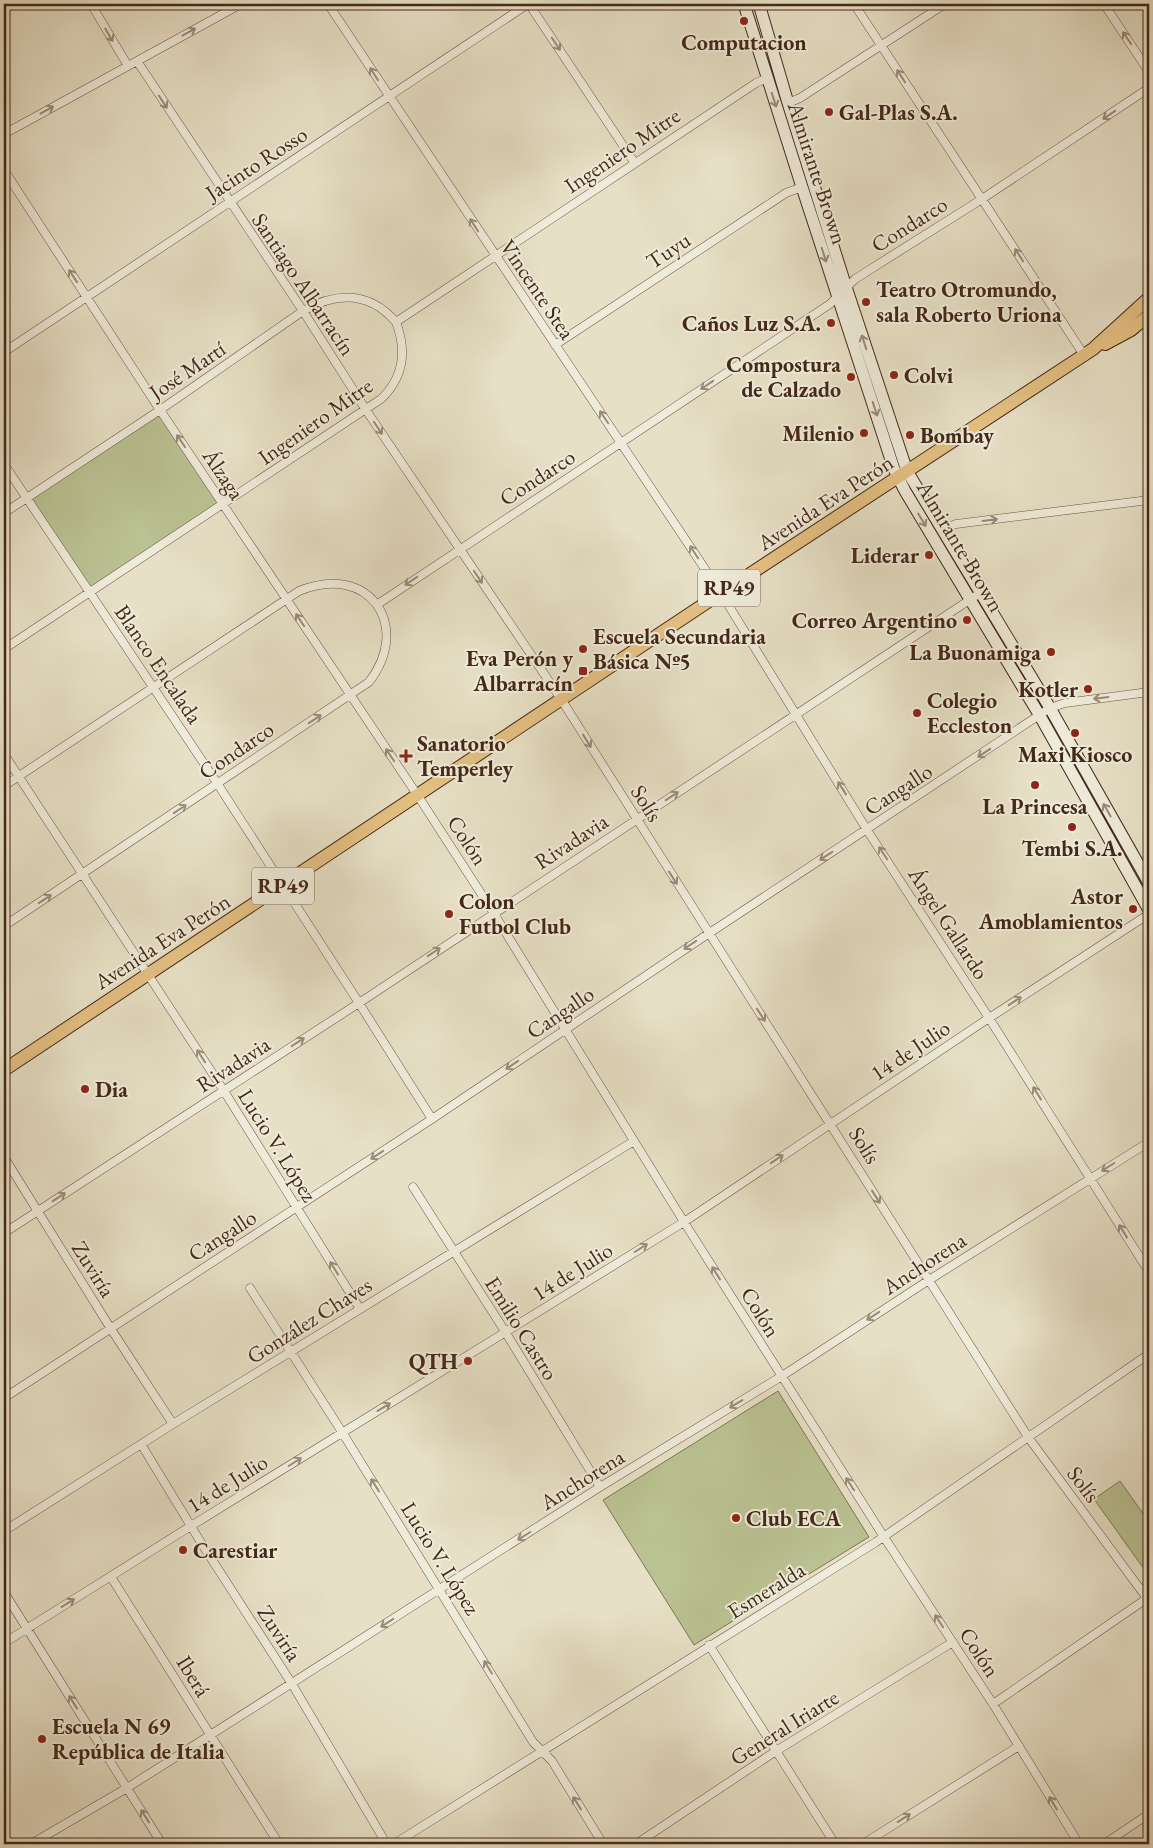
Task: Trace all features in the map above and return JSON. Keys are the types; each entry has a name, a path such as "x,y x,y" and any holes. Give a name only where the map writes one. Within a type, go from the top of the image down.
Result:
{"main road":[{"name":"Almirante Brown","path":"744,4 766,78 838,297 903,474 969,599 1040,716 1149,910"},
{"name":"Almirante Brown","path":"759,4 903,474 942,529 1050,708 1149,883"},
{"name":"RP49","path":"1089,352 1149,298"},
{"name":"RP49","path":"1089,352 1131,330 1149,315"},
{"name":"Avenida Eva Perón","path":"4,1070 721,593 1089,352"}],"street":[{"path":"91,4 128,66"},
{"path":"4,134 241,4"},
{"name":"Vincente Stea","path":"328,4 721,593"},
{"path":"528,4 634,162"},
{"name":"Jacinto Rosso","path":"4,352 528,4"},
{"path":"854,4 982,199 1089,352"},
{"path":"788,102 800,98 945,4"},
{"path":"1104,4 1149,72"},
{"name":"Santiago Albarracín","path":"137,61 303,311 366,410 561,699"},
{"name":"Ingeniero Mitre","path":"4,649 366,410 390,391 399,373 402,346 396,322 634,162 766,78"},
{"name":"Condarco","path":"4,926 369,682 385,653 385,630 378,604 838,297 855,279 982,199 1149,88"},
{"name":"Álzaga","path":"4,170 160,410 418,796"},
{"name":"Tuyu","path":"555,345 786,193 802,187"},
{"name":"José Martí","path":"4,513 160,410 303,311 322,301 344,297 358,299 383,309 396,322"},
{"name":"Blanco Encalada","path":"4,464 217,783 282,886"},
{"path":"942,529 956,524 1149,500"},
{"path":"4,786 286,600 313,586 327,583 339,584 362,591 378,604"},
{"name":"Ángel Gallardo","path":"721,593 867,830 989,1018 1149,1272"},
{"name":"Rivadavia","path":"4,1233 359,1003 493,912 637,820 980,593"},
{"name":"Cangallo","path":"4,1398 432,1119 1050,708 1065,703 1149,692"},
{"name":"Solís","path":"561,699 1028,1437 1149,1599"},
{"name":"Lucio V. López","path":"4,754 224,1091 360,1309"},
{"name":"Colón","path":"418,796 493,912 684,1222 884,1537 993,1704 1078,1844"},
{"path":"282,886 432,1119"},
{"name":"14 de Julio","path":"4,1643 684,1222 989,1018 1149,914"},
{"name":"González Chaves","path":"4,1531 173,1424 634,1141"},
{"name":"Anchorena","path":"32,1844 127,1788 600,1488 782,1376 929,1280 1149,1142"},
{"name":"Zuviría","path":"4,1157 111,1329 173,1424"},
{"name":"Emilio Castro","path":"413,1187 506,1333 600,1488"},
{"name":"Lucio V. López","path":"250,1288 440,1589 533,1742 552,1762 603,1844"},
{"name":"Esmeralda","path":"394,1844 884,1537 1149,1354"},
{"name":"Zuviría","path":"141,1444 292,1684 386,1844"},
{"name":"Iberá","path":"111,1577 279,1844"},
{"path":"4,1592 162,1844"},
{"path":"993,1704 1149,1599"},
{"name":"General Iriarte","path":"636,1844 776,1752 953,1642"},
{"path":"709,1645 836,1844"},
{"path":"863,1844 1018,1746"},
{"path":"1104,1844 1149,1814"}],"green space":[{"path":"160,410 223,505 90,593 26,498"},
{"name":"Club ECA","path":"778,1391 869,1537 694,1645 603,1500"},
{"path":"1120,1481 1149,1522 1149,1576 1094,1499"}],"place":[{"name":"Computacion","path":"744,21"},
{"name":"Gal-Plas S.A.","path":"829,112"},
{"name":"Teatro Otromundo, sala Roberto Uriona","path":"866,302"},
{"name":"Caños Luz S.A.","path":"831,323"},
{"name":"Colvi","path":"894,375"},
{"name":"Compostura de Calzado","path":"851,377"},
{"name":"Milenio","path":"864,433"},
{"name":"Bombay","path":"910,435"},
{"name":"Liderar","path":"929,555"},
{"name":"Correo Argentino","path":"967,620"},
{"name":"Escuela Secundaria Básica Nº5","path":"583,649"},
{"name":"La Buonamiga","path":"1051,652"},
{"name":"Eva Perón y Albarracín","path":"583,671"},
{"name":"Kotler","path":"1088,689"},
{"name":"Colegio Eccleston","path":"917,713"},
{"name":"Maxi Kiosco","path":"1075,733"},
{"name":"Sanatorio Temperley","path":"406,756"},
{"name":"La Princesa","path":"1035,785"},
{"name":"Tembi S.A.","path":"1072,827"},
{"name":"Astor Amoblamientos","path":"1133,909"},
{"name":"Colon Futbol Club","path":"449,914"},
{"name":"Dia","path":"85,1089"},
{"name":"QTH","path":"468,1361"},
{"name":"Club ECA","path":"736,1518"},
{"name":"Carestiar","path":"183,1550"},
{"name":"Escuela N 69 República de Italia","path":"42,1739"}]}
